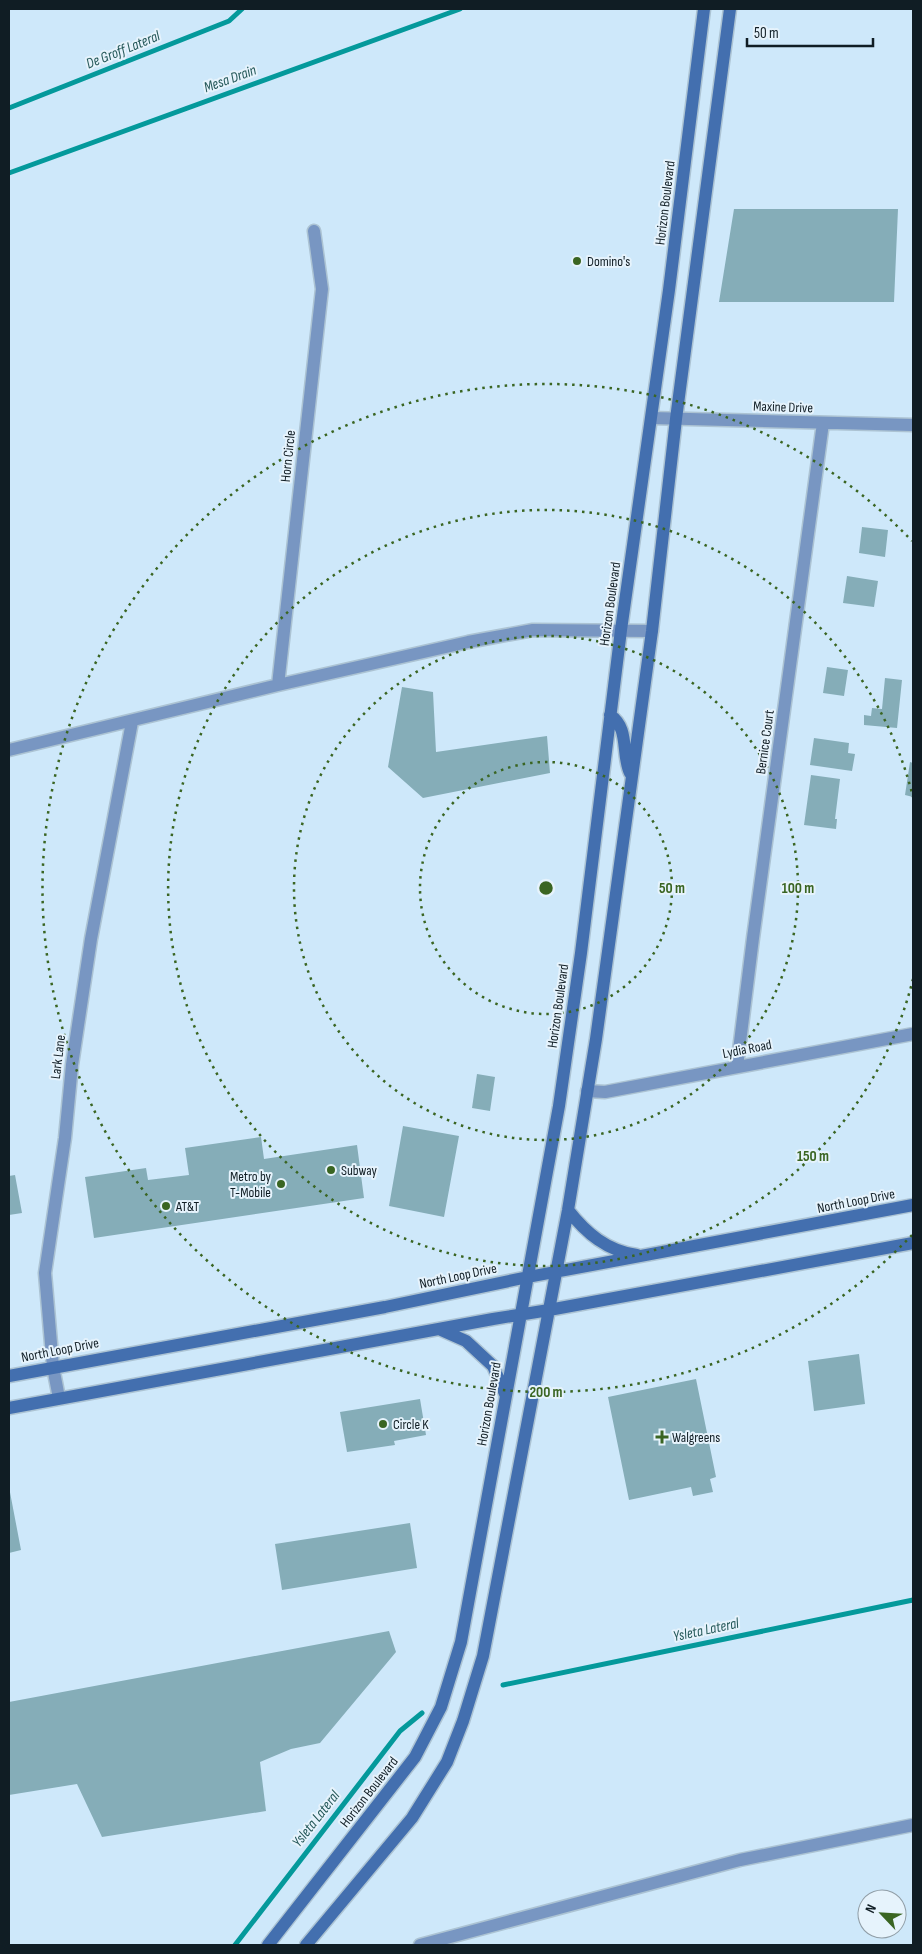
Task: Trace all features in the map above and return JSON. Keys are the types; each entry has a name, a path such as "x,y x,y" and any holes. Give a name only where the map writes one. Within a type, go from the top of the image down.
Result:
{"main road":[{"name":"Horizon Boulevard","path":"268,1945 415,1757 441,1707 461,1642 559,1106 581,953 621,630 652,418 704,9"},
{"path":"306,1945 412,1818 447,1762 463,1721 483,1656 568,1210 587,1091 652,631 676,419 730,9"},
{"path":"610,715 618,720 622,726 627,767 632,778"},
{"name":"North Loop Drive","path":"9,1376 385,1307 528,1276 913,1205"},
{"path":"568,1210 593,1237 612,1248 642,1256"},
{"path":"9,1408 439,1328 913,1244"},
{"path":"439,1328 466,1341 493,1366 506,1396"}],"street":[{"name":"Horn Circle","path":"278,685 322,289 314,231"},
{"name":"Maxine Drive","path":"652,418 913,425"},
{"name":"Bernice Court","path":"737,1066 824,423"},
{"path":"9,750 132,722 278,685 450,646 533,630 652,631"},
{"name":"Lark Lane","path":"59,1398 53,1367 45,1273 65,1138 72,1064 91,939 132,722"},
{"name":"Lydia Road","path":"587,1091 605,1092 913,1034"},
{"path":"420,1945 740,1860 913,1825"}],"building":[{"path":"734,209 898,209 894,302 719,302"},
{"path":"862,527 888,530 885,557 859,553"},
{"path":"847,576 878,581 874,607 843,603"},
{"path":"827,667 848,670 844,696 823,693"},
{"path":"885,678 902,680 897,728 864,725 864,715 871,716 872,708 882,709"},
{"path":"402,687 433,692 436,752 547,736 550,773 423,798 388,767"},
{"path":"814,738 849,743 848,753 855,754 852,771 810,765"},
{"path":"910,762 913,763 913,797 905,795"},
{"path":"811,775 840,779 835,819 837,819 836,829 804,825"},
{"path":"477,1074 495,1077 490,1111 472,1108"},
{"path":"403,1126 459,1136 444,1217 389,1206"},
{"path":"261,1137 264,1159 357,1145 364,1198 94,1238 85,1177 146,1168 148,1180 189,1175 185,1148"},
{"path":"15,1175 22,1213 9,1215 9,1176"},
{"path":"859,1354 865,1404 814,1411 808,1361"},
{"name":"Walgreens","path":"696,1379 716,1477 710,1479 713,1492 693,1496 691,1487 629,1500 608,1397"},
{"name":"Circle K","path":"420,1399 426,1435 394,1441 395,1445 347,1452 340,1412"},
{"path":"9,1487 21,1550 9,1553"},
{"path":"410,1523 417,1568 282,1590 275,1544"},
{"path":"389,1631 396,1652 320,1743 291,1749 260,1762 266,1811 102,1837 77,1784 9,1795 9,1702"}],"waterway":[{"name":"De Groff Lateral","path":"9,108 229,21 242,9"},
{"name":"Mesa Drain","path":"9,173 460,9"},
{"name":"Ysleta Lateral","path":"503,1685 913,1600"},
{"name":"Ysleta Lateral","path":"235,1945 400,1731 422,1713"}],"place":[{"name":"Domino's","path":"577,261"},
{"name":"Subway","path":"331,1170"},
{"name":"Metro by T-Mobile","path":"281,1184"},
{"name":"AT&T","path":"166,1206"},
{"name":"Circle K","path":"383,1424"},
{"name":"Walgreens","path":"662,1437"}]}
